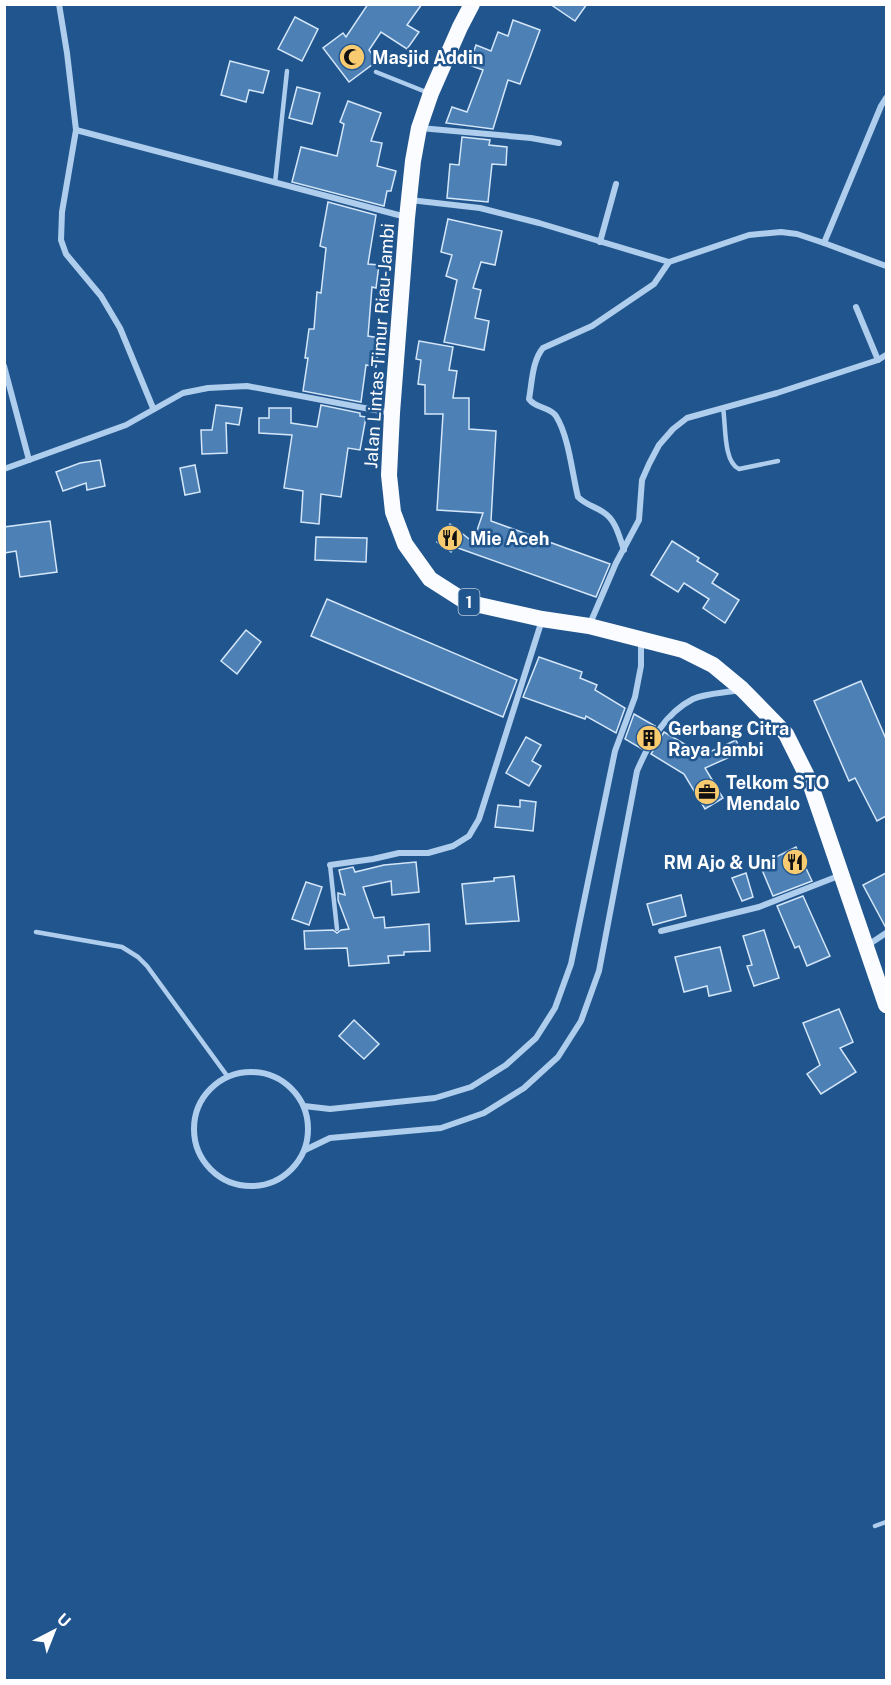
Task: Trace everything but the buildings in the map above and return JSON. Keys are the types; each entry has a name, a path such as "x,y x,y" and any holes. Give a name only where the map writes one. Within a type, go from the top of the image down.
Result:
{"highway":[{"name":"Jalan Lintas Timur Riau-Jambi","path":"472,4 431,93 419,128 409,200 389,475 393,512 405,544 430,579 466,602 542,619 589,626 683,650 713,664 742,689 786,734 809,780 886,1005"}],"street":[{"path":"59,4 68,53 76,130 62,212 61,240 66,254 101,296 120,328 153,408"},
{"path":"824,243 886,98"},
{"path":"419,128 531,138 559,143"},
{"path":"76,130 407,218"},
{"path":"600,242 616,184"},
{"path":"409,200 480,208 669,262 748,235 781,232 797,234 886,266"},
{"path":"624,550 613,520 602,511 584,504 578,497 563,433 555,415 548,409 533,404 529,399 532,376 539,353 543,348 592,326 654,284 669,262"},
{"path":"856,307 878,360"},
{"path":"589,626 639,520 642,480 659,445 673,429 687,418 878,360 886,355"},
{"path":"4,366 29,460"},
{"path":"4,469 126,425 183,393 208,388 247,386 392,413"},
{"path":"330,865 399,853 428,853 453,846 469,836 479,819 542,619"},
{"path":"304,1106 330,1109 435,1098 471,1087 506,1065 536,1038 555,1008 571,964 615,751 635,697 641,666 641,639"},
{"path":"305,1150 330,1138 441,1128 484,1113 524,1088 558,1057 581,1021 599,971 637,771 650,740 677,709 694,698 742,689"},
{"path":"661,931 759,907 842,875"},
{"path":"865,947 886,933"},
{"path":"250,1072 272,1076 291,1088 304,1106 309,1128 305,1150 293,1169 275,1182 253,1187 231,1183 211,1171 199,1152 194,1130 197,1108 209,1089 228,1077 250,1072"}],"lane":[{"path":"275,183 287,71"},
{"path":"376,72 431,93"},
{"path":"723,408 725,440 730,461 735,467 739,469 778,460"},
{"path":"330,865 337,929"},
{"path":"36,932 122,947 138,957 147,966 228,1077"},
{"path":"875,1526 886,1522"}],"place":[{"name":"Masjid Addin","path":"352,57"},
{"name":"Mie Aceh","path":"450,538"},
{"name":"Gerbang Citra Raya Jambi","path":"649,738"},
{"name":"Telkom STO Mendalo","path":"707,792"},
{"name":"RM Ajo & Uni","path":"795,862"}]}
